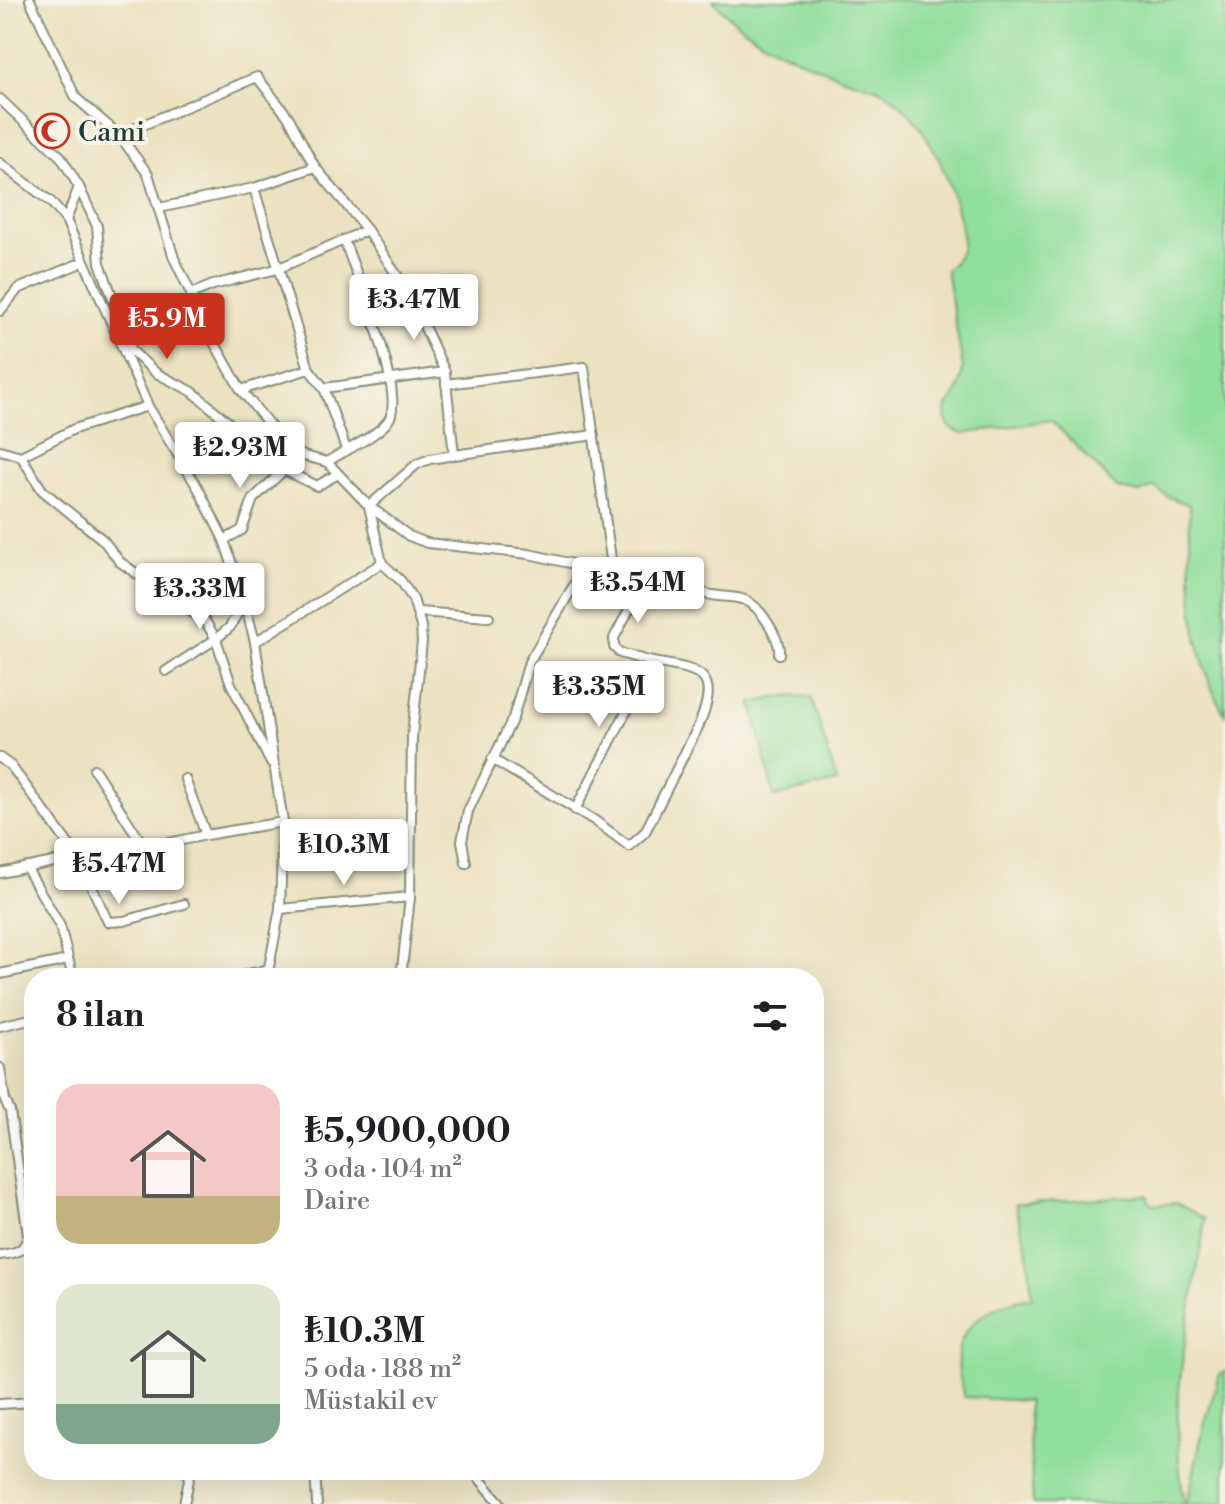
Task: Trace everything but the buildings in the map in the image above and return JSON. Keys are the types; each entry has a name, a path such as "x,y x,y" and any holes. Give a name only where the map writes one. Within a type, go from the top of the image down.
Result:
{"street":[{"path":"30,0 76,98 119,135 148,174 174,258 191,294 241,390 289,449 327,462 336,475 369,506 417,540 529,554 747,601 760,613 778,639 779,654"},
{"path":"119,135 257,77 289,118 315,167 367,230 410,295 445,372 454,455"},
{"path":"0,99 61,157 79,187 97,226 100,263 148,406 198,488 224,540 244,600 255,642 283,822 280,909 269,968"},
{"path":"0,163 51,202 66,220 83,262 128,351 156,373 193,392 284,470 317,486 336,475"},
{"path":"159,208 254,188 315,167"},
{"path":"66,220 79,187"},
{"path":"254,188 309,369 324,388 346,449"},
{"path":"191,294 213,285 277,269 367,230"},
{"path":"327,462 389,421 393,405 390,379 372,315 344,240"},
{"path":"0,311 18,289 83,262"},
{"path":"446,384 584,367 613,573"},
{"path":"241,390 309,369"},
{"path":"324,388 445,372"},
{"path":"21,456 74,429 148,406"},
{"path":"369,506 417,464 430,459 594,435"},
{"path":"0,450 21,456 42,490 103,540 120,562 205,621 216,639 231,684 275,771"},
{"path":"224,540 242,530 253,499 284,470"},
{"path":"369,506 382,563 401,581 418,612 422,642 412,735 410,897 402,968"},
{"path":"255,642 382,563"},
{"path":"466,863 462,841 468,811 513,718 529,662 584,568"},
{"path":"492,759 604,826 629,846 645,832 699,725 707,694 704,679 696,671 620,653 614,644 614,638 644,581"},
{"path":"166,671 230,627 244,600"},
{"path":"418,612 489,617"},
{"path":"575,810 652,662"},
{"path":"0,758 11,766 78,857 108,922 124,921 184,904"},
{"path":"94,769 145,848"},
{"path":"185,779 206,835"},
{"path":"1,870 145,848 283,822"},
{"path":"26,867 60,926 70,968"},
{"path":"280,909 410,897"},
{"path":"29,968 68,960"},
{"path":"0,974 24,969"},
{"path":"0,1026 24,1020"},
{"path":"0,1068 2,1101 10,1111 24,1207"},
{"path":"0,1255 19,1252 24,1246"},
{"path":"0,1404 24,1403"},
{"path":"184,1504 189,1480"},
{"path":"316,1480 317,1504"},
{"path":"481,1480 501,1504"}],"green space":[{"path":"713,0 1225,0 1225,715 1212,690 1197,639 1191,587 1189,505 1154,487 1139,493 1117,488 1051,420 962,434 951,429 945,418 947,407 959,389 963,367 946,270 958,256 962,235 947,178 913,118 884,92 826,71 756,37"},
{"path":"811,697 837,782 774,797 752,703"},
{"path":"1147,1195 1149,1202 1155,1205 1177,1203 1205,1219 1179,1395 1177,1430 1185,1504 1033,1504 1028,1401 964,1397 958,1365 961,1341 975,1321 996,1307 1032,1297 1028,1252 1015,1204"},
{"path":"1225,1371 1225,1504 1187,1504 1203,1429 1219,1376"}],"place":[{"name":"Cami","path":"52,131"}]}
